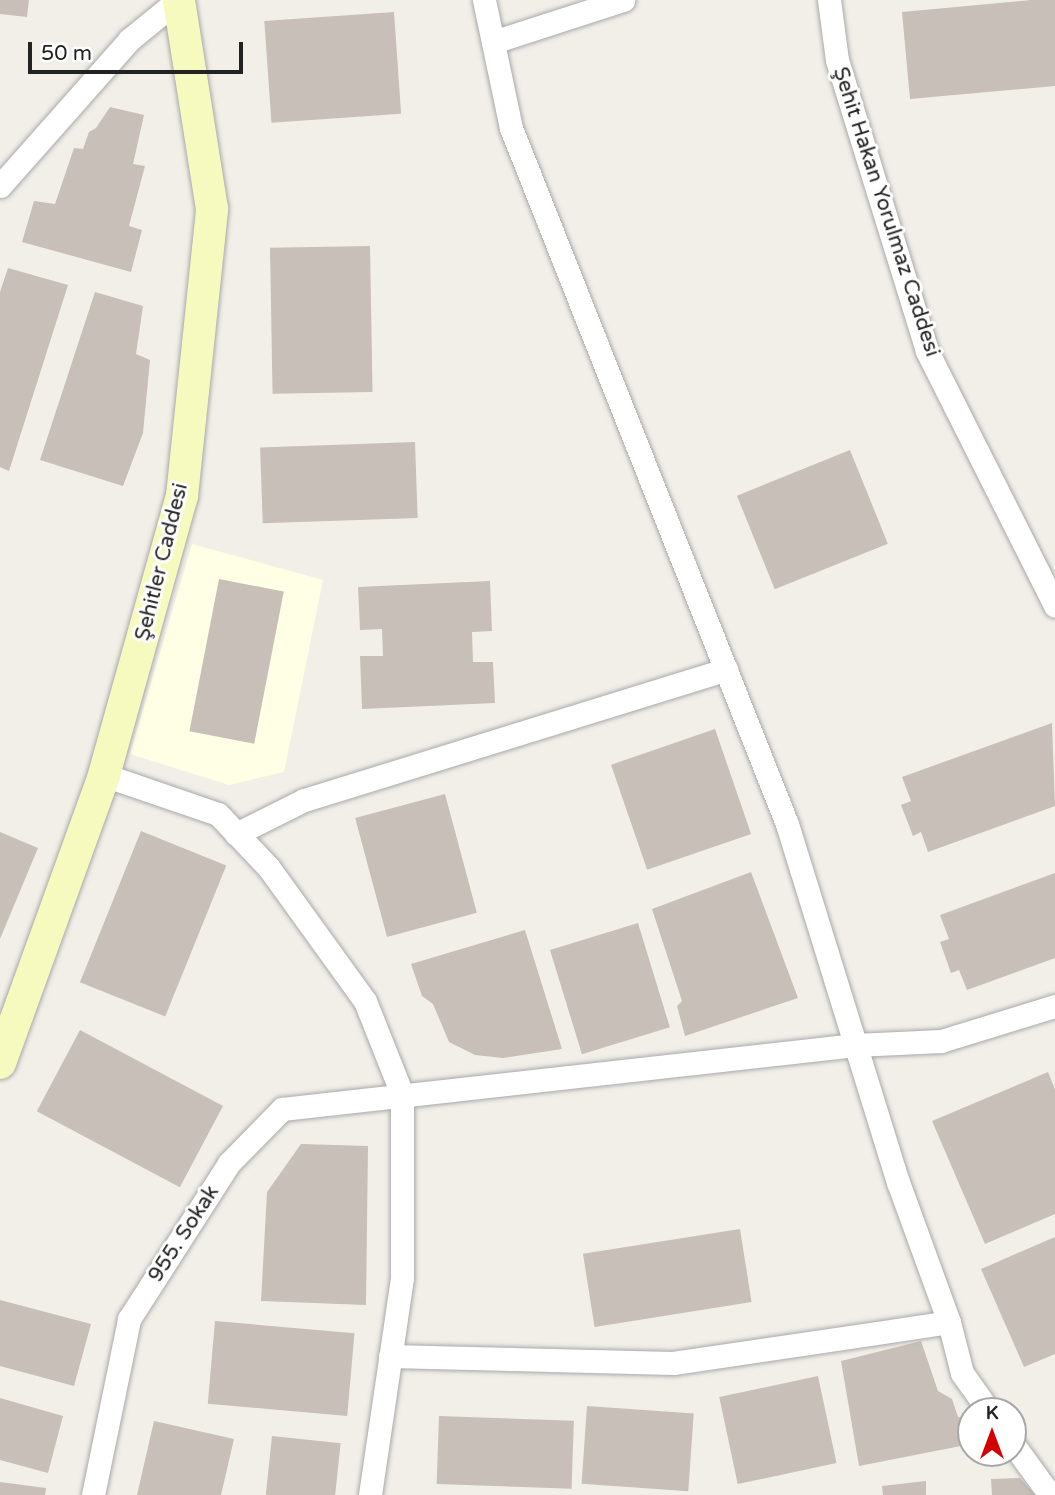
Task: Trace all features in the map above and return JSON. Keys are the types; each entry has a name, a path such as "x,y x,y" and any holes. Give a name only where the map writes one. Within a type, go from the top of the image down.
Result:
{"street":[{"path":"0,186 129,40 179,0"},
{"name":"Şehitler Caddesi","path":"3,1045 104,775 182,496 212,209 179,0"},
{"path":"484,0 511,128 787,824 898,1182 949,1322 962,1373 979,1397"},
{"path":"493,42 623,0"},
{"name":"Şehit Hakan Yorulmaz Caddesi","path":"829,0 837,60 927,351 1055,606"},
{"path":"236,834 304,800 726,669"},
{"path":"104,775 218,814 269,868 365,1001 402,1094 402,1278 370,1495"},
{"name":"955. Sokak","path":"93,1495 129,1319 229,1163 282,1109 855,1045 941,1041 1055,1006"},
{"path":"390,1356 673,1363 949,1322"},
{"path":"1027,1463 1050,1495"}],"shaded area":[{"path":"192,544 323,580 284,772 229,785 130,754"}],"building":[{"path":"0,0 29,0 27,17 0,14"},
{"path":"1055,0 1055,86 910,99 902,12"},
{"path":"394,12 401,114 271,123 264,21"},
{"path":"110,107 144,115 133,164 145,166 129,226 142,230 131,272 22,242 34,201 55,204 74,148 83,149 89,132 96,128"},
{"path":"370,246 373,392 273,394 270,248"},
{"path":"8,268 68,285 9,471 0,467 0,292"},
{"path":"95,292 143,306 136,354 150,360 143,433 123,486 40,460"},
{"path":"415,442 418,518 263,523 260,447"},
{"path":"850,450 888,544 775,589 737,496"},
{"path":"219,579 284,592 254,744 189,731"},
{"path":"490,581 492,631 472,632 473,662 493,662 495,703 362,709 360,656 383,656 382,629 360,630 358,587"},
{"path":"1052,723 1055,806 928,852 921,832 913,836 901,805 911,801 902,777"},
{"path":"715,729 751,834 647,870 611,765"},
{"path":"445,794 477,913 387,937 355,818"},
{"path":"141,831 226,865 165,1017 80,982"},
{"path":"0,832 38,848 0,939"},
{"path":"751,872 798,998 685,1036 677,1006 682,1001 652,909"},
{"path":"1055,873 1055,958 967,990 959,970 951,973 940,942 949,939 940,915"},
{"path":"638,923 670,1027 582,1054 550,950"},
{"path":"525,930 562,1049 503,1058 475,1055 449,1042 433,1004 422,996 411,964"},
{"path":"80,1030 223,1106 180,1187 37,1111"},
{"path":"1048,1072 1055,1089 1055,1214 985,1244 932,1121"},
{"path":"301,1144 368,1146 366,1305 261,1301 267,1192"},
{"path":"740,1229 752,1302 595,1327 583,1254"},
{"path":"1055,1237 1055,1354 1024,1367 981,1269"},
{"path":"0,1300 91,1324 74,1386 0,1366"},
{"path":"215,1321 354,1333 347,1416 208,1404"},
{"path":"921,1341 938,1391 952,1399 957,1414 957,1447 859,1466 841,1361"},
{"path":"818,1376 837,1463 738,1484 719,1397"},
{"path":"0,1398 63,1416 48,1473 0,1460"},
{"path":"587,1406 694,1413 688,1491 582,1484"},
{"path":"439,1416 574,1421 572,1489 437,1484"},
{"path":"154,1421 234,1439 221,1495 137,1495"},
{"path":"272,1436 341,1443 335,1495 266,1495"},
{"path":"1020,1478 1035,1495 992,1495 991,1479"},
{"path":"926,1481 926,1495 883,1495 882,1486"},
{"path":"0,1482 46,1488 45,1495 0,1495"}]}
